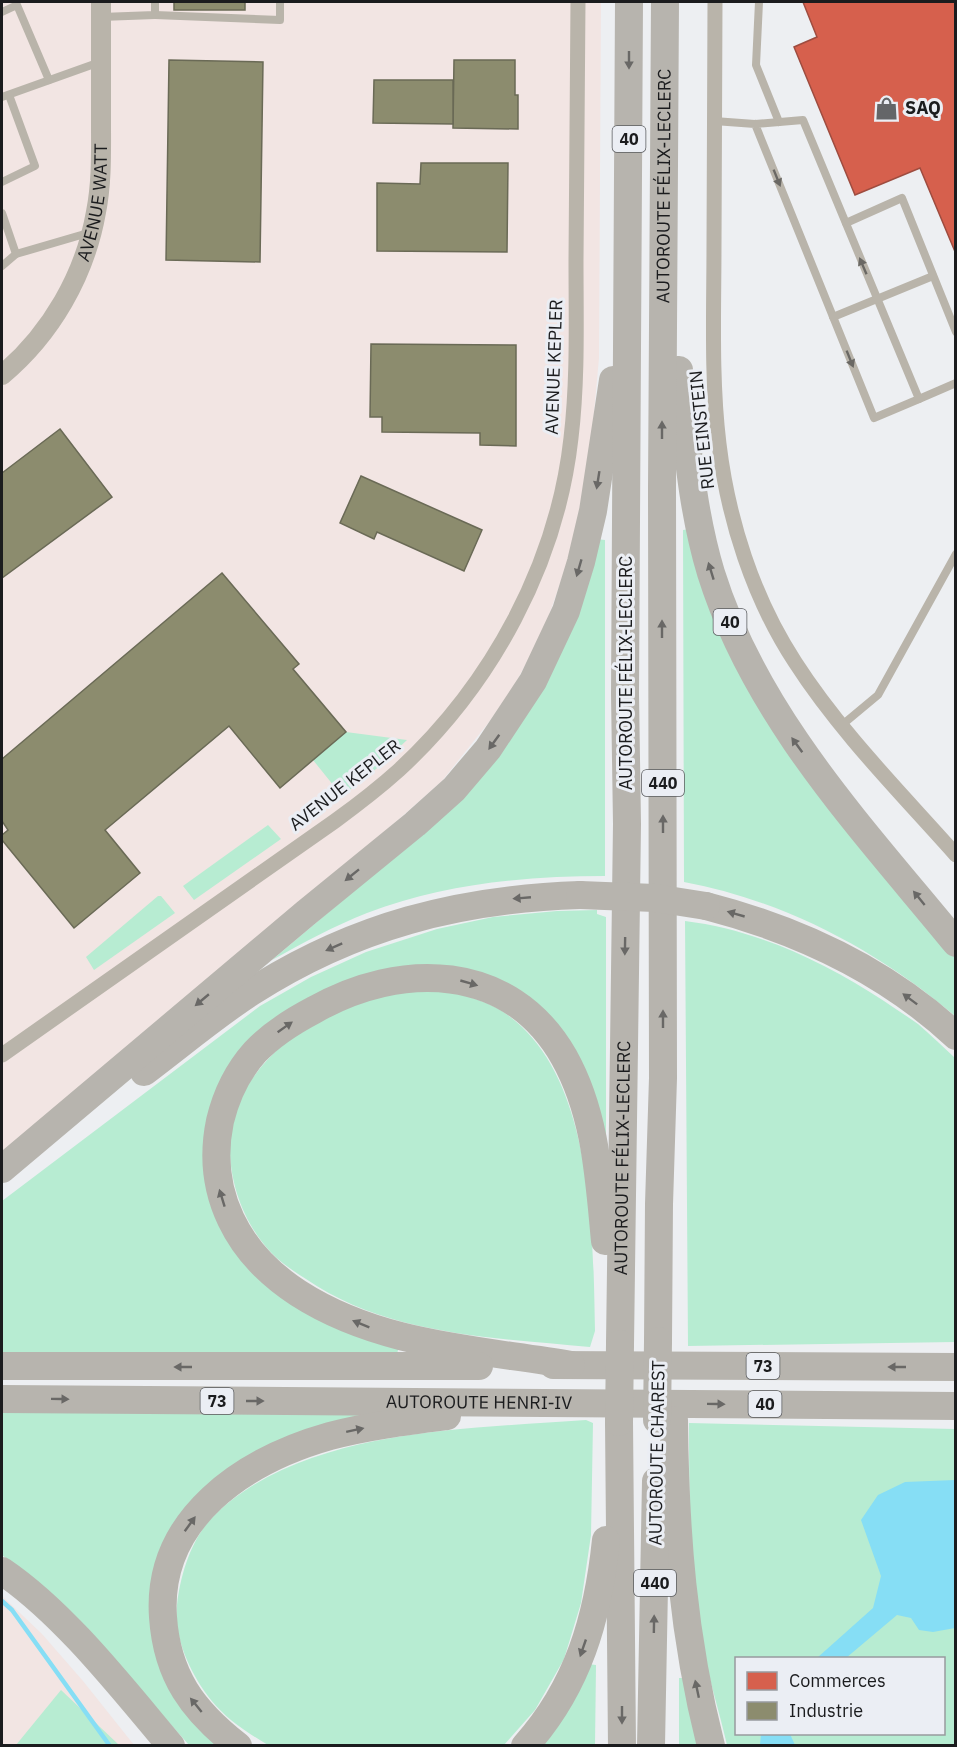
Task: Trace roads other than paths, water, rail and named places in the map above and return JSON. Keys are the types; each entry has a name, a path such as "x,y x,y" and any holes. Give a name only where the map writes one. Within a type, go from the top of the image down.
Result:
{"highway":[{"name":"AUTOROUTE FÉLIX-LECLERC","path":"620,1338 627,824 625,694 629,2"},
{"name":"AUTOROUTE FÉLIX-LECLERC","path":"665,2 663,1078 659,1204 665,1341"},
{"name":"40","path":"663,234 693,496 711,574 731,626 752,671 788,732 848,811 956,943"},
{"path":"2,1168 428,813 473,768 503,728 546,657 566,611 581,562 597,486 628,277"},
{"path":"2,1180 224,1011 279,975 367,934 460,906 518,898 580,895 655,898 706,906 782,929 854,962 903,994 956,1036"},
{"path":"571,1365 516,1355 440,1346 375,1329 336,1313 300,1294 252,1253 235,1228 223,1201 218,1183 216,1149 227,1098 244,1066 266,1042 299,1018 339,997 381,983 417,977 438,977 472,982 501,995 526,1012 546,1031 564,1058 587,1113 596,1155 606,1256 620,1338"},
{"name":"AUTOROUTE CHAREST","path":"620,1338 622,1746"},
{"name":"AUTOROUTE CHAREST","path":"651,1746 665,1420 665,1341"},
{"name":"AUTOROUTE HENRI-IV","path":"2,1366 956,1367"},
{"name":"AUTOROUTE HENRI-IV","path":"2,1399 956,1406"},
{"path":"238,1746 209,1721 184,1691 170,1660 164,1627 163,1590 171,1556 188,1525 212,1498 257,1466 291,1450 331,1436 399,1423 574,1402"},
{"path":"665,1420 684,1615 697,1690 711,1746"},
{"path":"525,1746 563,1695 573,1675 589,1630 600,1582 619,1434"},
{"path":"2,1571 18,1582 58,1619 171,1746"},
{"path":"2,1580 69,1647 149,1746"}],"street":[{"name":"AVENUE KEPLER","path":"2,1055 335,821 378,788 411,758 452,714 480,676 508,630 531,584 549,537 563,486 571,440 575,354 578,2"},
{"name":"RUE EINSTEIN","path":"715,2 714,363 719,444 728,493 750,568 777,631 794,662 842,725 956,855"},
{"name":"AVENUE WATT","path":"2,375 40,336 63,303 92,232 100,178 101,10"}],"lane":[{"path":"155,2 155,15"},
{"path":"101,10 155,15 280,20 280,2"},
{"path":"759,2 756,65 779,122"},
{"path":"2,12 17,5 49,80"},
{"path":"2,182 35,166 5,96 101,62"},
{"path":"714,121 755,124 803,120 919,399"},
{"path":"755,124 874,418 956,383"},
{"path":"846,223 902,198 956,332"},
{"path":"2,213 16,254"},
{"path":"2,266 16,254 92,232"},
{"path":"833,317 933,276"},
{"path":"842,725 878,695 956,554"}],"water":[{"path":"955,1480 955,1628 933,1632 919,1630 911,1618 897,1615 847,1657 818,1657 873,1608 881,1576 861,1520 878,1495 905,1482"},
{"path":"761,1735 790,1735 795,1745 760,1745"}],"waterway":[{"path":"2,1601 12,1610 110,1746"}],"place":[{"name":"SAQ","path":"887,108"}]}
